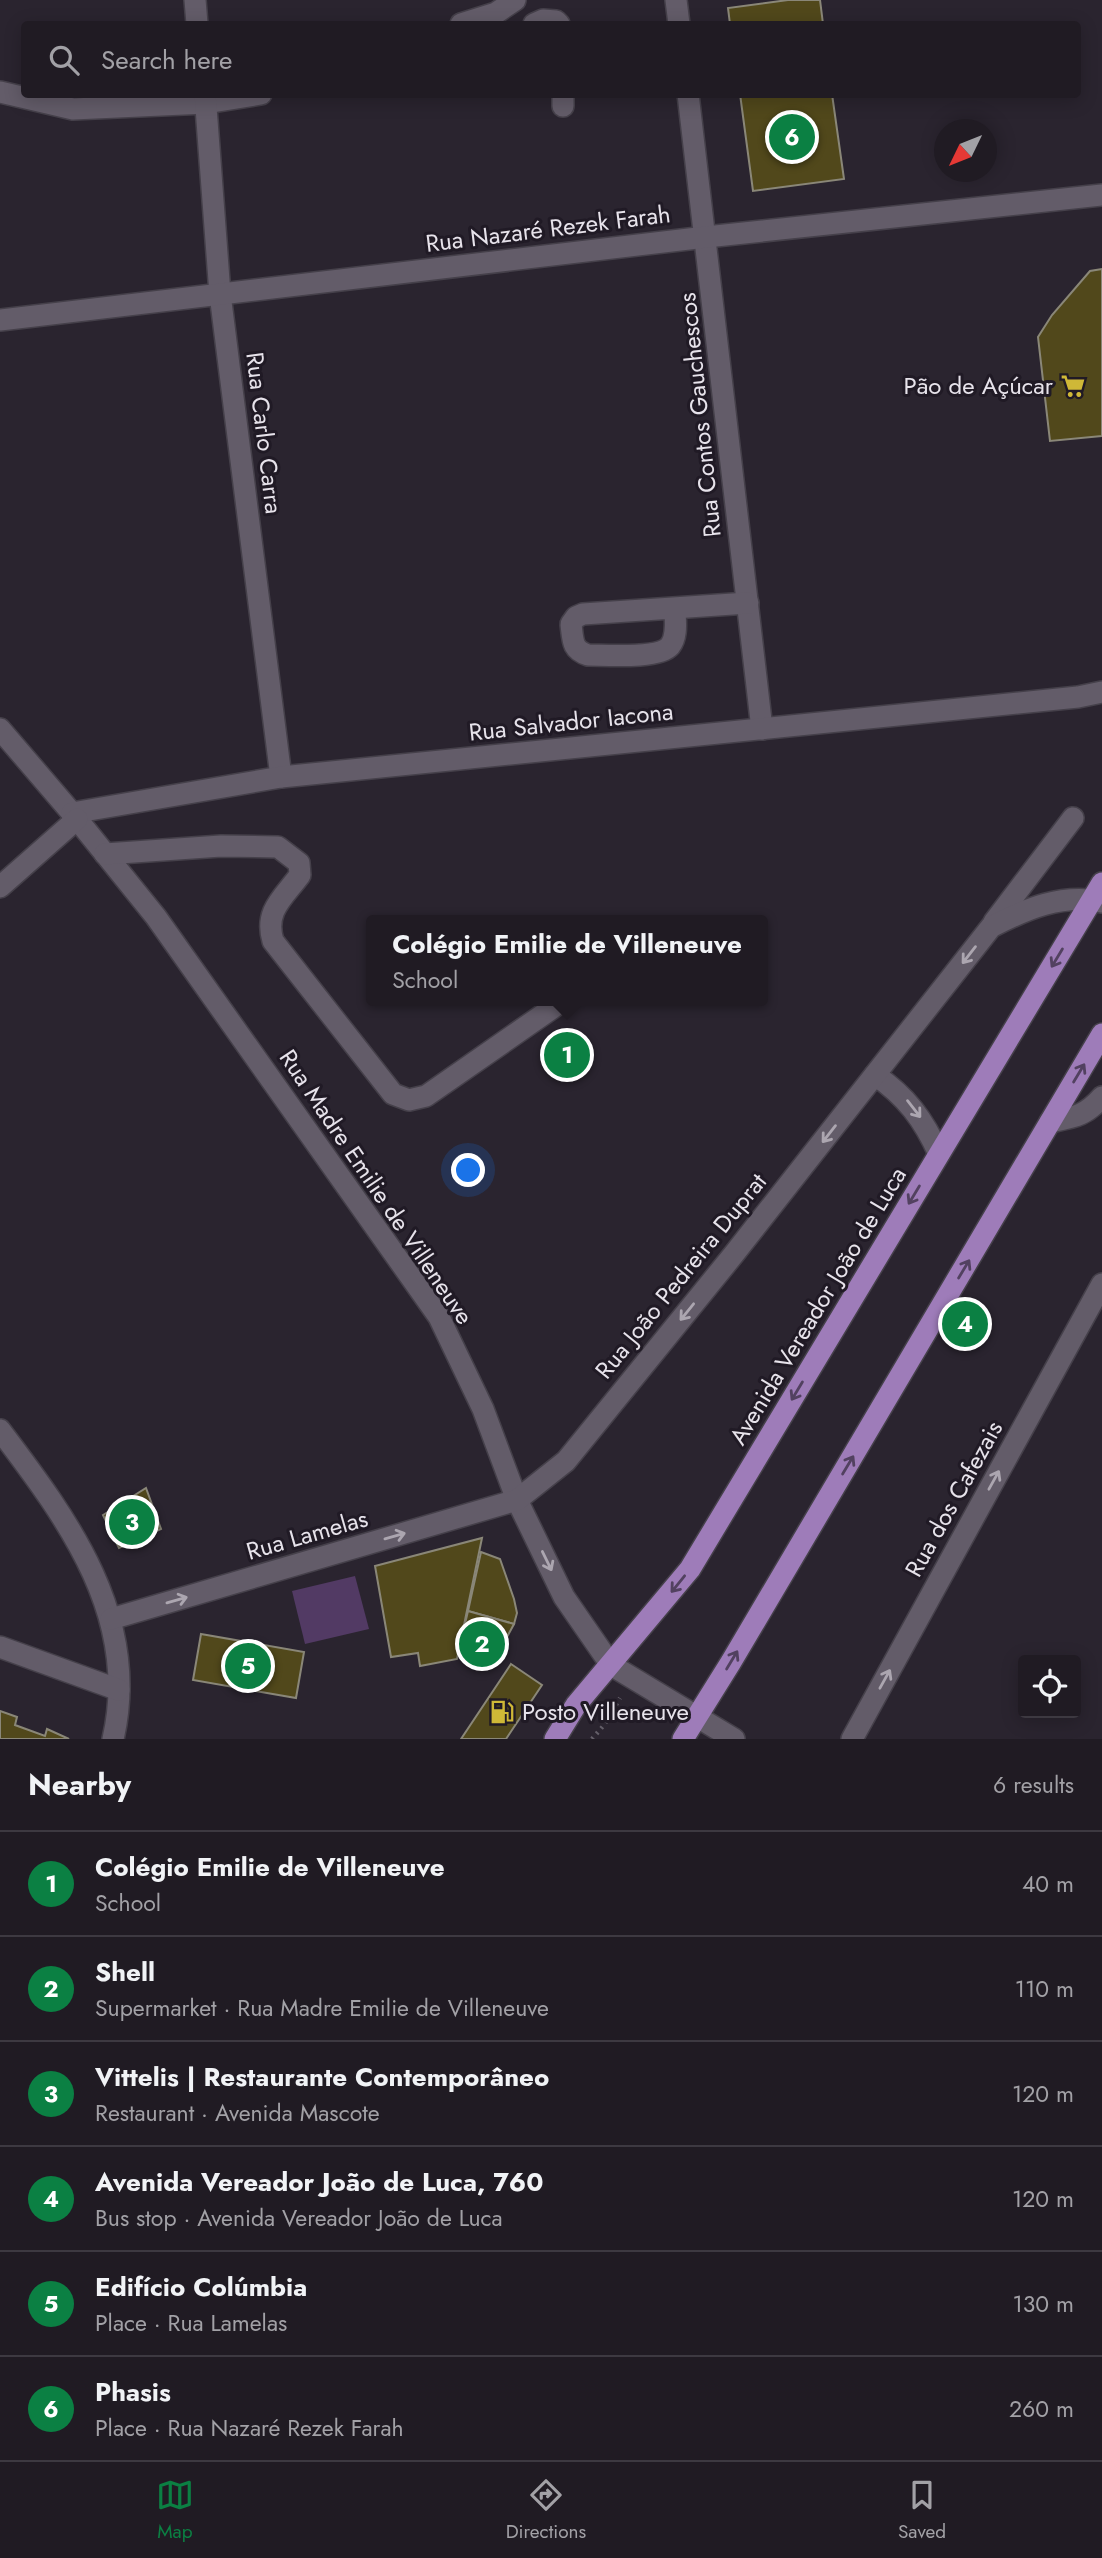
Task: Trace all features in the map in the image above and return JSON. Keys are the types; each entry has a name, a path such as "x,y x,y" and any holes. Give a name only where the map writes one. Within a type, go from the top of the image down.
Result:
{"main road":[{"name":"Avenida Vereador João de Luca","path":"555,1739 576,1706 690,1569 939,1154 1099,895"},
{"path":"683,1739 1102,1034"}],"street":[{"path":"195,0 197,21"},
{"path":"471,21 496,13 515,0"},
{"path":"676,0 680,21"},
{"path":"0,92 21,97"},
{"path":"26,98 73,109 206,99"},
{"name":"Rua Contos Gauchescos","path":"689,98 762,729"},
{"name":"Rua Carlo Carra","path":"206,99 220,294 281,777"},
{"name":"Rua Nazaré Rezek Farah","path":"0,320 706,237 1102,195"},
{"path":"675,608 675,634 670,646 658,654 589,656 578,652 573,646 571,624 576,617 583,614 748,603"},
{"name":"Rua Salvador Iacona","path":"75,816 281,777 1078,697 1102,692"},
{"name":"Rua Salvador Iacona","path":"1078,697 1102,706"},
{"name":"Rua Madre Emilie de Villeneuve","path":"0,729 75,816 156,917 439,1317 483,1409 517,1500 564,1597 611,1665 695,1718 734,1739"},
{"path":"0,887 75,816"},
{"name":"Rua João Pedreira Duprat","path":"517,1500 565,1461 734,1254 991,927 1073,818"},
{"path":"105,854 220,846 278,847 289,853 299,863 300,875 271,914 269,927 273,941 393,1094 409,1100 426,1096 554,1007"},
{"name":"Rua João Pedreira Duprat","path":"991,927 1026,909 1059,900 1099,895"},
{"path":"875,1075 895,1088 912,1106 927,1127 939,1154"},
{"path":"1050,1122 1081,1116 1102,1097"},
{"name":"Rua dos Cafezais","path":"852,1739 1102,1284"},
{"path":"0,1430 53,1500 95,1576 111,1619 119,1690 113,1739"},
{"name":"Rua Lamelas","path":"111,1619 517,1500"},
{"path":"0,1647 119,1690"}],"shaded area":[{"path":"355,1576 369,1629 305,1644 292,1591"}],"building":[{"path":"788,0 820,0 823,21 730,21 728,8"},
{"path":"741,98 833,98 844,179 753,191"},
{"name":"Pão de Açúcar","path":"1102,269 1102,436 1050,441 1038,337 1052,315 1090,271"},
{"path":"146,1488 161,1529 119,1548 103,1515"},
{"path":"482,1538 457,1659 420,1666 418,1653 391,1657 375,1566"},
{"path":"481,1552 500,1559 514,1599 517,1613 514,1624 468,1611"},
{"path":"468,1611 514,1624 493,1663 458,1654"},
{"path":"201,1634 304,1652 296,1698 193,1680"},
{"name":"Posto Villeneuve","path":"511,1664 542,1685 506,1739 461,1739"},
{"path":"0,1711 17,1717 15,1725 45,1736 47,1729 69,1739 0,1739"}],"place":[{"name":"Phasis","path":"792,137"},
{"name":"Pão de Açúcar","path":"1073,386"},
{"name":"Colégio Emilie de Villeneuve","path":"567,1055"},
{"name":"Avenida Vereador João de Luca, 760","path":"965,1324"},
{"name":"Vittelis | Restaurante Contemporâneo","path":"132,1522"},
{"name":"Shell","path":"482,1644"},
{"name":"Edifício Colúmbia","path":"248,1666"},
{"name":"Posto Villeneuve","path":"502,1712"}]}
